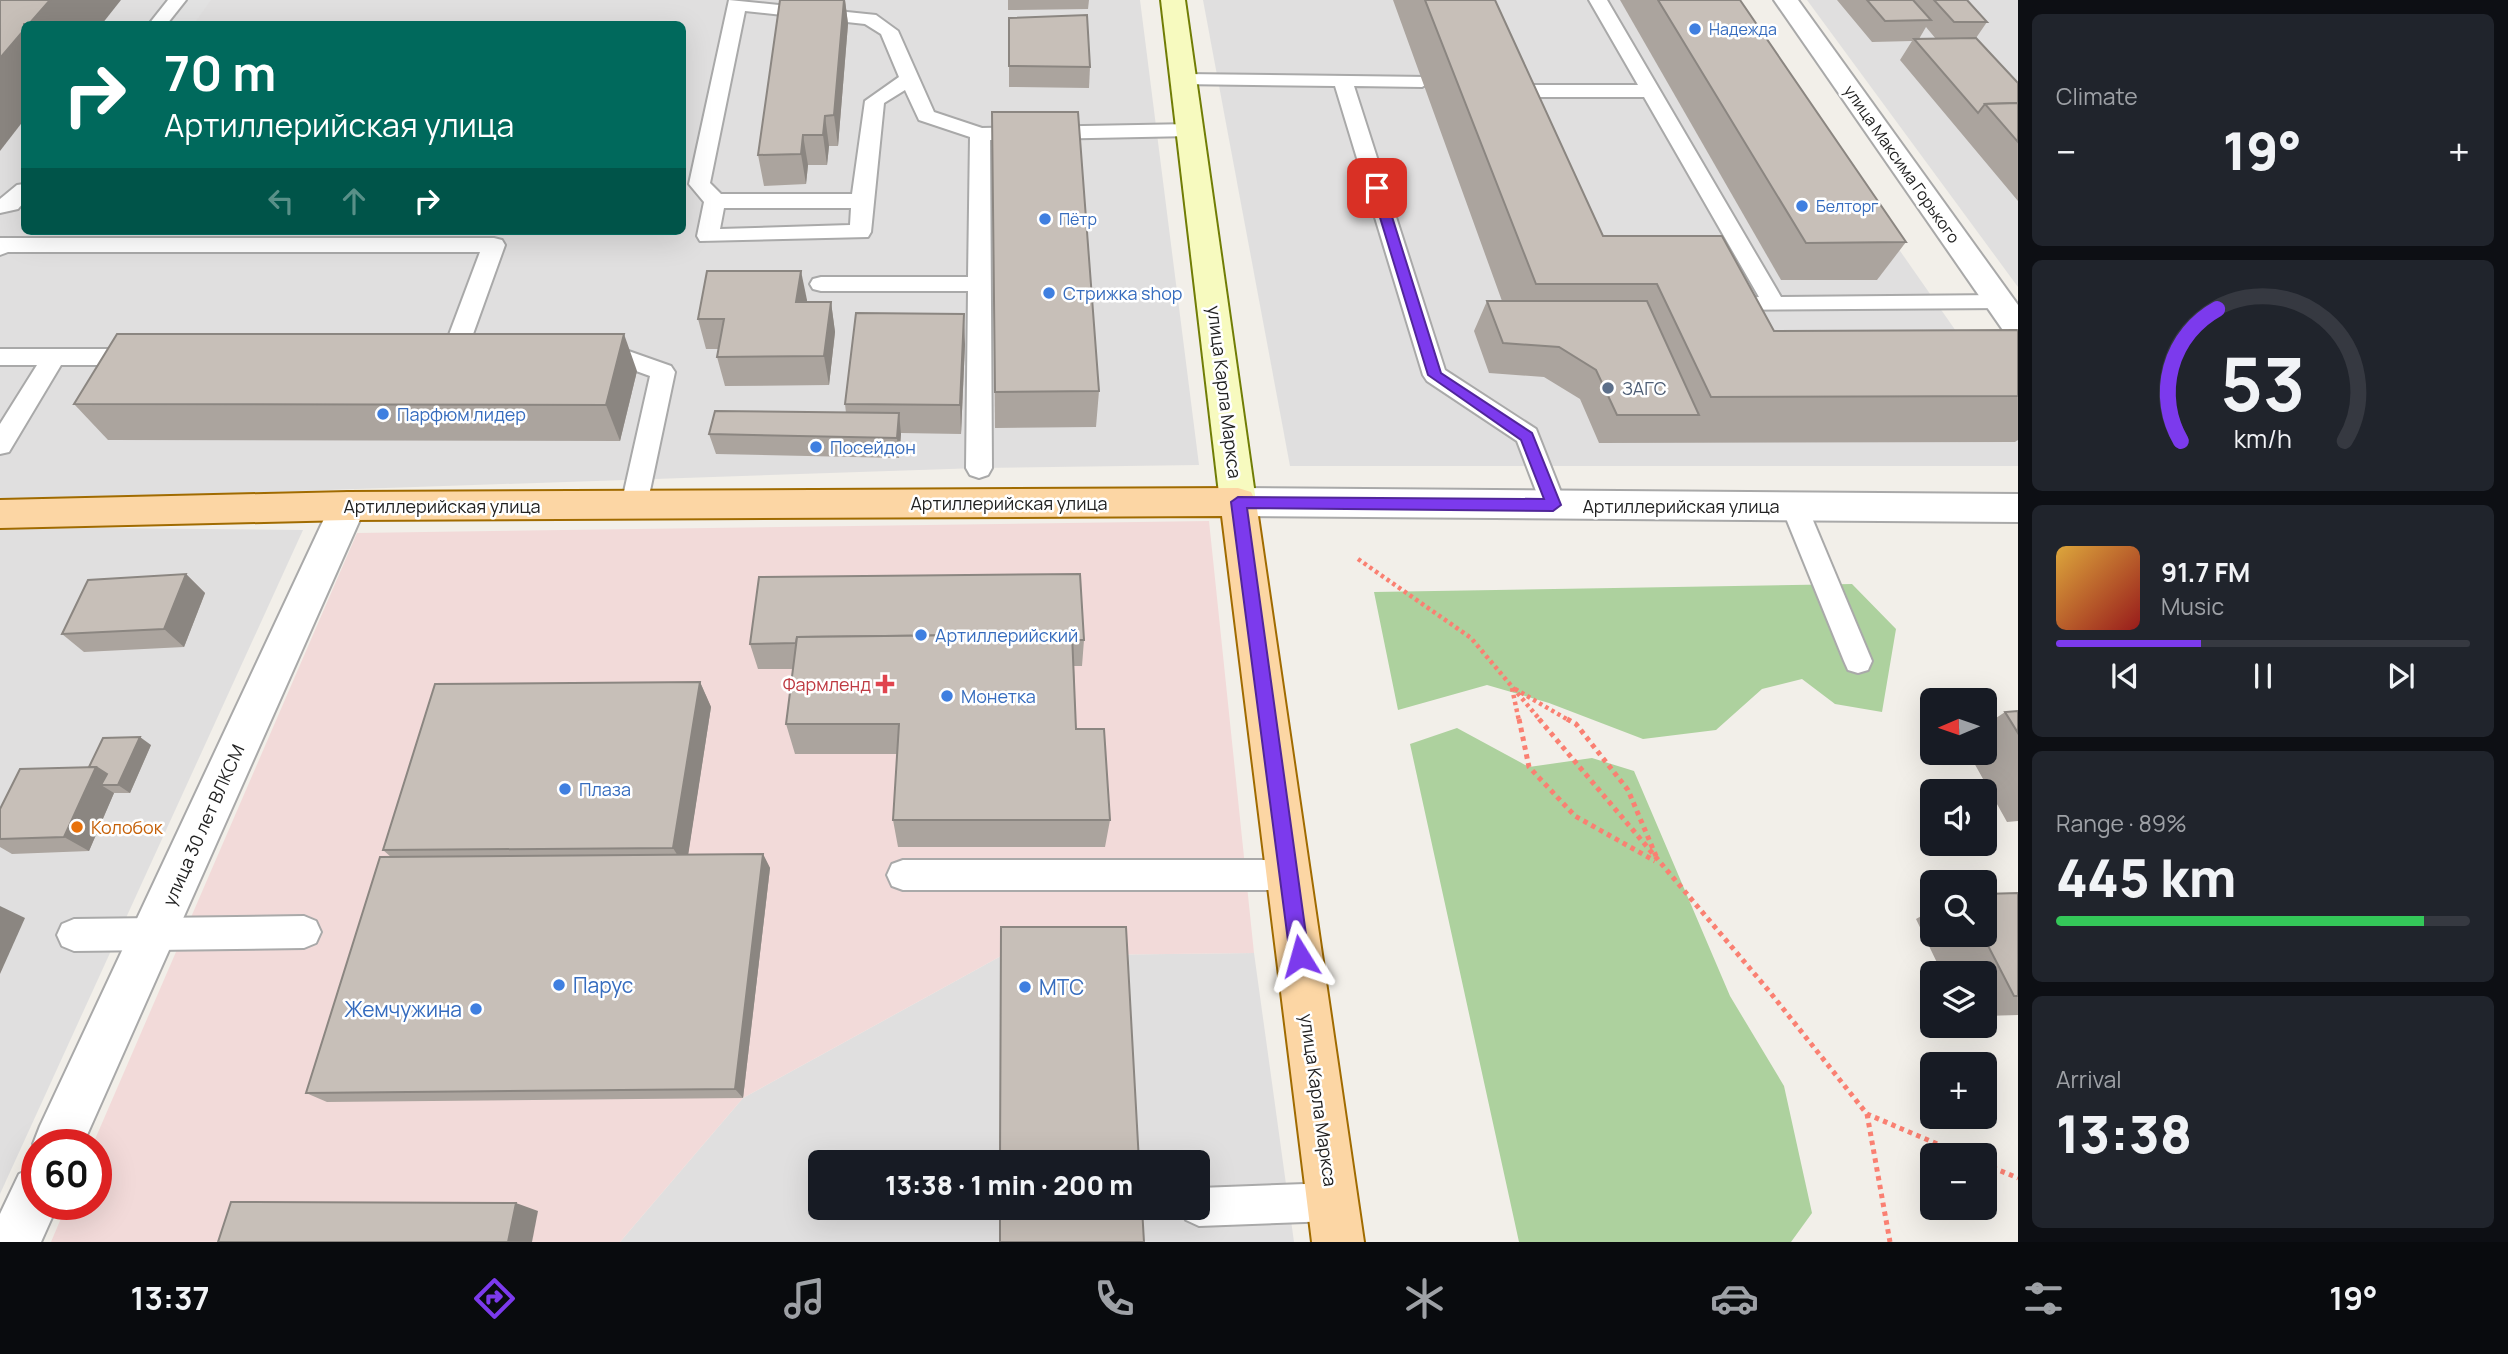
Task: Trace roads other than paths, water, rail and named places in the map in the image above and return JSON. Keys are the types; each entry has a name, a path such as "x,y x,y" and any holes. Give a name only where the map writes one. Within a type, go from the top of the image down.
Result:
{"main road":[{"name":"улица Карла Маркса","path":"1173,0 1336,1222"},
{"name":"Артиллерийская улица","path":"0,514 348,506 1238,502"}],"street":[{"name":"улица Максима Горького","path":"1786,0 2018,328"},
{"name":"Артиллерийская улица","path":"1238,502 2018,508"},
{"name":"улица 30 лет ВЛКСМ","path":"65,1129 348,506"},
{"path":"14,1242 24,1220"}],"lane":[{"path":"160,21 177,0"},
{"path":"1598,0 1774,304"},
{"path":"862,201 715,201 699,184 738,3 871,9 889,31 926,116 980,134 1192,130"},
{"path":"715,201 708,236 860,232 875,101 910,78"},
{"path":"1185,80 1422,81"},
{"path":"1343,81 1435,375 1527,436 1553,505"},
{"path":"1536,117 1517,81 1650,91"},
{"path":"979,468 980,134"},
{"path":"0,206 12,204 21,194"},
{"path":"0,248 2,245 165,244 494,245 456,348"},
{"path":"821,284 979,284"},
{"path":"1704,295 1710,305 1999,303"},
{"path":"429,349 482,348"},
{"path":"571,348 597,348 663,372 634,505"},
{"path":"0,357 53,359 161,356"},
{"path":"0,445 53,359"},
{"path":"1794,506 1858,661"},
{"path":"902,875 1289,875"},
{"path":"74,935 304,932"},
{"path":"1210,1208 1336,1222"}],"place":[{"name":"Надежда","path":"1695,29"},
{"name":"Белторг","path":"1802,206"},
{"name":"Пётр","path":"1045,219"},
{"name":"Стрижка shop","path":"1049,293"},
{"name":"ЗАГС","path":"1608,388"},
{"name":"Парфюм лидер","path":"383,414"},
{"name":"Посейдон","path":"816,447"},
{"name":"Артиллерийский","path":"921,635"},
{"name":"Фармленд","path":"885,684"},
{"name":"Монетка","path":"947,696"},
{"name":"Плаза","path":"565,789"},
{"name":"Колобок","path":"77,827"},
{"name":"Парус","path":"559,985"},
{"name":"МТС","path":"1025,987"},
{"name":"Жемчужина","path":"476,1009"}]}
